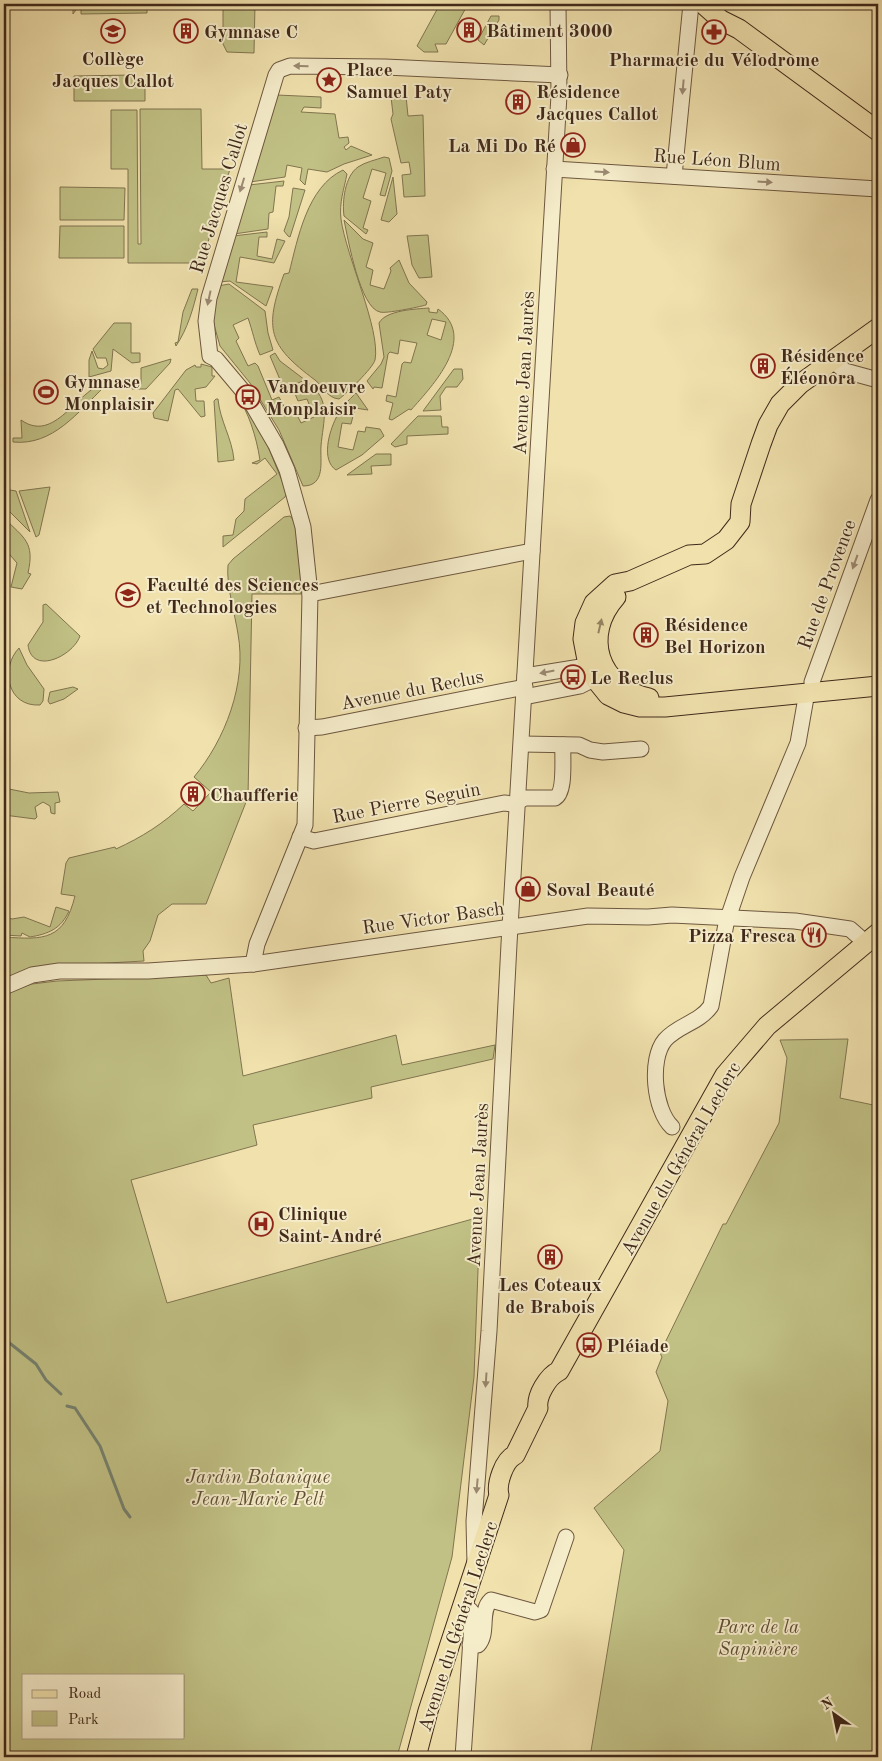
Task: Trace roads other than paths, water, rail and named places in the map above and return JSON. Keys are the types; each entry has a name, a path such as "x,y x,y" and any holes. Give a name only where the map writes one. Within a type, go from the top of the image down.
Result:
{"main road":[{"path":"703,4 721,20 730,23 878,131"},
{"path":"723,4 731,14 730,23"},
{"path":"878,328 792,391 774,413 761,444 741,504 740,522 726,540 705,554 688,555 630,581 615,584 609,588 589,612 583,640 608,695 631,706 665,707 878,676"},
{"path":"809,687 878,686"},
{"name":"Avenue du Général Leclerc","path":"416,1757 428,1711 499,1495 506,1491 518,1462 515,1455 538,1408 546,1406 560,1379 559,1370 724,1075 767,1026 872,938"}],"street":[{"name":"Avenue Jean Jaurès","path":"475,1570 474,1521 489,1331 510,926 519,801 560,75 558,4"},
{"path":"674,176 691,4"},
{"name":"Rue Jacques Callot","path":"253,964 257,944 305,825 310,594 303,527 287,470 276,445 248,397 216,359 210,356 206,322 209,298 276,75 279,70 290,66 385,67 560,75"},
{"name":"Rue Léon Blum","path":"554,169 878,189"},
{"path":"832,360 845,371 878,380"},
{"name":"Rue de Provence","path":"672,1127 665,1119 657,1094 655,1082 657,1057 660,1049 670,1036 702,1016 710,1006 728,918 742,877 798,743 809,687 878,500"},
{"path":"310,594 532,551"},
{"name":"Avenue du Reclus","path":"306,728 322,727 525,687 598,670"},
{"path":"522,744 579,745 596,751 641,749"},
{"path":"519,801 524,798 554,798 559,796 562,789 563,745"},
{"name":"Rue Pierre Seguin","path":"300,837 314,841 519,801"},
{"name":"Rue Victor Basch","path":"4,987 32,975 66,970 148,971 253,964 588,916 654,917 672,915 795,921 845,928 872,938"},
{"path":"470,1640 478,1645 482,1640 486,1606 491,1600 535,1612 541,1610 566,1538"},
{"path":"461,1610 471,1611 472,1624 463,1757"}],"waterway":[{"path":"7,1341 36,1364 46,1380 61,1394"},
{"path":"67,1406 75,1408 100,1446 124,1509 130,1517"}],"place":[{"name":"Bâtiment 3000","path":"469,30"},
{"name":"Collège Jacques Callot","path":"113,31"},
{"name":"Gymnase C","path":"186,31"},
{"name":"Pharmacie du Vélodrome","path":"714,32"},
{"name":"Place Samuel Paty","path":"329,80"},
{"name":"Résidence Jacques Callot","path":"518,102"},
{"name":"La Mi Do Ré","path":"573,145"},
{"name":"Résidence Éléonora","path":"763,366"},
{"name":"Gymnase Monplaisir","path":"46,392"},
{"name":"Vandoeuvre Monplaisir","path":"248,397"},
{"name":"Faculté des Sciences et Technologies","path":"128,595"},
{"name":"Résidence Bel Horizon","path":"646,635"},
{"name":"Le Reclus","path":"573,677"},
{"name":"Chaufferie","path":"193,794"},
{"name":"Soval Beauté","path":"528,889"},
{"name":"Pizza Fresca","path":"814,935"},
{"name":"Clinique Saint-André","path":"261,1224"},
{"name":"Les Coteaux de Brabois","path":"550,1257"},
{"name":"Pléiade","path":"589,1345"}],"park label":[{"name":"Jardin Botanique Jean-Marie Pelt","path":"258,1487"},
{"name":"Parc de la Sapinière","path":"758,1637"}]}
